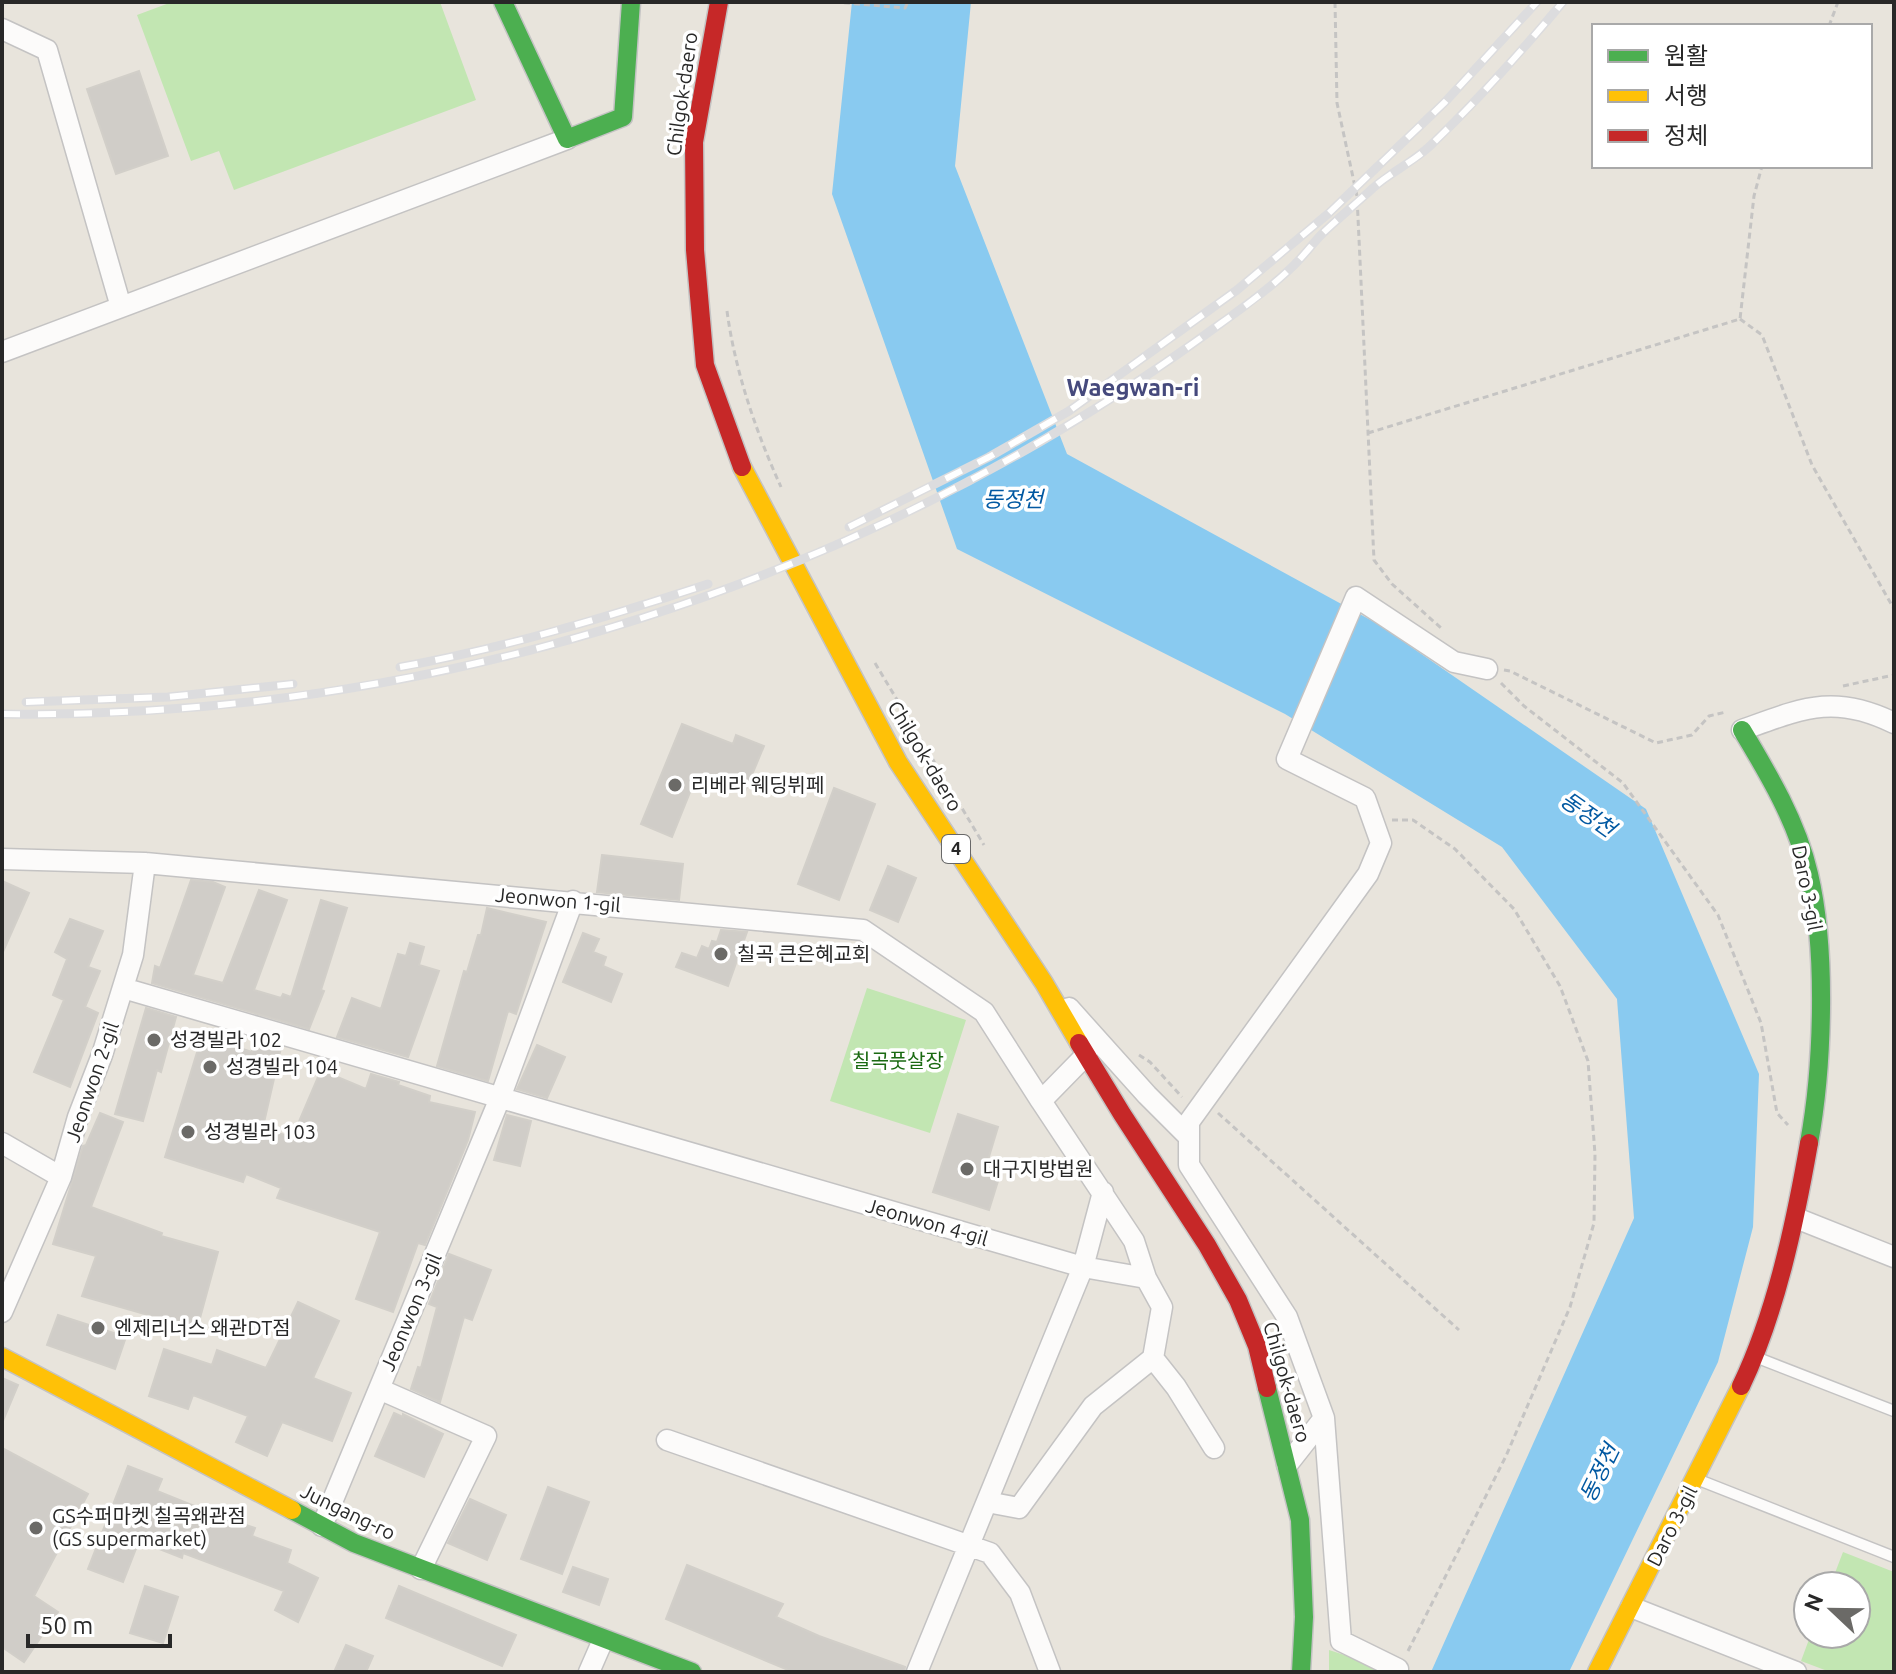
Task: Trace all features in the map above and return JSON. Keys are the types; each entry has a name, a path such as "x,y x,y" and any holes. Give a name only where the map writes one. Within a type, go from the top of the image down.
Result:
{"street":[{"path":"503,2 567,139"},
{"path":"2,352 623,117 631,2"},
{"name":"Chilgok-daero","path":"719,2 694,142 695,250 705,365 744,473 898,762 1044,983 1238,1300 1257,1346 1300,1520 1304,1617 1301,1672"},
{"path":"2,29 47,50 121,307"},
{"path":"1398,1669 1341,1641 1324,1418 1287,1317 1189,1165 1189,1122 1368,874 1381,843 1365,798 1287,759 1356,597 1454,662 1487,669"},
{"name":"Daro 3-gil","path":"1597,1672 1755,1357 1796,1218 1808,1147 1818,1057 1820,980 1817,922 1809,874 1795,830 1742,730 1802,708 1835,706 1861,709 1894,723"},
{"name":"Jeonwon 1-gil","path":"2,859 145,863 863,930 984,1012 1134,1241 1146,1278 1162,1307 1153,1358"},
{"name":"Jeonwon 2-gil","path":"2,1312 61,1177 123,988 133,955 145,863"},
{"name":"Jeonwon 3-gil","path":"322,1526 500,1098 573,901"},
{"path":"1044,983 1189,1137"},
{"path":"123,988 500,1098"},
{"path":"1041,1101 1087,1054"},
{"name":"Jeonwon 4-gil","path":"500,1098 1083,1267 1146,1278"},
{"path":"2,1143 61,1177"},
{"path":"917,1672 1083,1267 1103,1192"},
{"path":"1796,1218 1894,1257"},
{"name":"Jungang-ro","path":"2,1357 354,1543 692,1672"},
{"path":"987,1502 1019,1508 1093,1406 1153,1358 1176,1387 1214,1448"},
{"path":"379,1389 486,1436 421,1569"},
{"path":"1287,1465 1324,1418"},
{"path":"667,1440 990,1553 1020,1593 1050,1672"},
{"path":"1631,1607 1796,1672"},
{"path":"589,1672 603,1640"}],"lane":[{"path":"1755,1357 1894,1411"},
{"path":"1696,1479 1894,1557"}],"path":[{"path":"835,2 905,8 908,2"},
{"path":"1335,2 1337,103 1357,196 1374,560 1392,584 1451,637"},
{"path":"1830,24 1838,2"},
{"path":"1740,319 1754,196 1761,168"},
{"path":"725,301 732,346 768,458 786,498"},
{"path":"1366,433 1740,319"},
{"path":"1740,319 1762,335 1812,465 1894,609"},
{"path":"869,654 987,849"},
{"path":"1487,669 1510,671 1656,743 1692,735 1709,716 1738,709"},
{"path":"1487,669 1524,706 1623,783 1718,915 1761,1023 1777,1113 1808,1147"},
{"path":"1838,687 1894,675"},
{"path":"1373,820 1413,820 1455,849 1514,909 1560,986 1588,1061 1595,1154 1594,1223 1570,1307 1506,1456 1398,1669"},
{"path":"1139,1055 1150,1062 1186,1102 1204,1100 1459,1330"}],"green space":[{"path":"172,2 440,2 476,100 234,190 219,151 191,161 137,15"},
{"name":"칠곡풋살장","path":"867,988 966,1020 930,1133 830,1101"},
{"path":"1843,1552 1894,1572 1894,1672 1830,1672 1801,1661 1805,1650 1872,1650 1872,1570 1836,1570"},
{"path":"1329,1650 1378,1666 1383,1672 1329,1672"}],"water":[{"name":"동정천","path":"852,2 971,2 955,166 1067,454 1378,624 1646,809 1759,1074 1753,1227 1718,1362 1569,1672 1431,1672 1634,1218 1617,999 1502,847 1285,714 957,549 832,194"}],"building":[{"path":"139,71 168,156 116,174 87,89"},
{"name":"리베라 웨딩뷔페","path":"682,724 733,744 736,735 764,746 744,794 697,775 672,837 641,824"},
{"path":"834,788 875,804 839,900 798,884"},
{"path":"602,855 683,864 679,900 597,892"},
{"path":"888,866 916,878 898,922 870,910"},
{"path":"191,880 213,882 225,887 193,975 223,983 259,890 287,900 254,990 281,998 283,994 291,997 321,900 347,908 321,990 324,991 309,1029 152,983 155,966 160,968"},
{"path":"2,881 29,893 2,954"},
{"path":"487,908 546,922 516,1014 508,1011 488,1081 437,1066 464,971 467,972 478,935 481,935"},
{"path":"70,919 103,931 88,967 100,971 85,1007 98,1013 70,1087 34,1072 64,1000 53,995 67,959 55,952"},
{"name":"칠곡 큰은혜교회","path":"721,930 747,932 728,986 676,967 682,953 697,958 702,946 709,949 712,941 717,942"},
{"path":"583,933 599,939 593,952 606,957 603,966 622,974 611,1002 563,982"},
{"path":"410,943 424,947 419,965 439,971 408,1057 337,1037 352,998 381,1009 398,954 406,956"},
{"path":"146,1008 176,1017 143,1121 115,1114"},
{"path":"202,1036 252,1052 255,1040 281,1048 263,1127 292,1138 321,1070 366,1089 371,1074 430,1096 429,1102 475,1112 468,1140 425,1245 418,1243 393,1312 356,1299 380,1232 277,1198 281,1188 246,1174 243,1182 165,1157"},
{"path":"537,1045 565,1057 547,1098 517,1089"},
{"path":"100,1113 123,1122 91,1207 162,1233 161,1236 218,1252 197,1329 82,1296 96,1256 53,1244 83,1146"},
{"name":"대구지방법원","path":"958,1114 998,1127 988,1160 999,1178 989,1210 933,1192"},
{"path":"507,1115 531,1121 520,1166 494,1160"},
{"path":"449,1254 491,1270 472,1320 464,1317 440,1402 411,1389 418,1367 421,1368 437,1307 429,1304"},
{"path":"298,1302 339,1321 313,1378 351,1393 332,1441 282,1422 267,1456 236,1442 248,1416 193,1395 188,1409 149,1396 164,1349 212,1365 217,1350 266,1368"},
{"path":"58,1315 126,1337 115,1369 47,1345"},
{"path":"2,1378 18,1385 2,1423"},
{"path":"394,1413 403,1417 403,1414 443,1434 424,1477 375,1456"},
{"path":"2,1448 88,1494 34,1596 58,1612 24,1662 2,1647"},
{"path":"128,1466 162,1479 157,1491 224,1518 228,1508 244,1513 240,1523 255,1528 252,1536 291,1550 287,1563 318,1578 298,1622 275,1610 284,1591 183,1553 182,1558 139,1541 123,1582 88,1569"},
{"path":"548,1487 589,1502 562,1574 521,1559"},
{"path":"470,1499 506,1515 487,1560 448,1543"},
{"path":"687,1565 783,1604 776,1617 905,1667 904,1672 793,1672 666,1619"},
{"path":"573,1567 608,1579 599,1605 563,1592"},
{"path":"145,1586 178,1597 163,1643 130,1633"},
{"path":"399,1586 516,1635 502,1666 386,1618"},
{"path":"346,1645 373,1656 366,1672 334,1672"}],"railway":[{"path":"849,527 989,457 1069,411 1237,290 1329,213 1445,102 1537,2"},
{"path":"2,714 165,710 327,692 486,661 643,618 796,562 943,494 1085,415 1238,311 1282,276 1326,230 1373,188 1430,146 1465,112 1563,2"},
{"path":"400,667 556,631 708,584"},
{"path":"26,702 168,697 293,684"}],"traffic: fast":[{"path":"503,2 567,139 623,117 631,2"},
{"path":"1742,730 1790,817 1804,855 1815,904 1821,1008 1809,1143"},
{"path":"1267,1388 1300,1520 1304,1617 1301,1672"},
{"path":"292,1510 354,1543 692,1672"}],"traffic: slow":[{"path":"742,467 898,762 1044,983 1079,1043"},
{"path":"2,1357 292,1510"},
{"path":"1597,1672 1741,1386"}],"traffic: jam":[{"path":"719,2 694,142 695,250 705,365 742,467"},
{"path":"1079,1043 1207,1245 1238,1300 1257,1346 1267,1388"},
{"path":"1741,1386 1774,1298 1791,1236 1809,1143"}],"place":[{"name":"리베라 웨딩뷔페","path":"675,785"},
{"name":"칠곡 큰은혜교회","path":"721,954"},
{"name":"성경빌라 102","path":"154,1040"},
{"name":"성경빌라 104","path":"210,1067"},
{"name":"성경빌라 103","path":"188,1132"},
{"name":"대구지방법원","path":"967,1169"},
{"name":"엔제리너스 왜관DT점","path":"98,1328"},
{"name":"GS수퍼마켓 칠곡왜관점 (GS supermarket)","path":"36,1528"}],"district":[{"name":"Waegwan-ri","path":"1133,388"}]}
